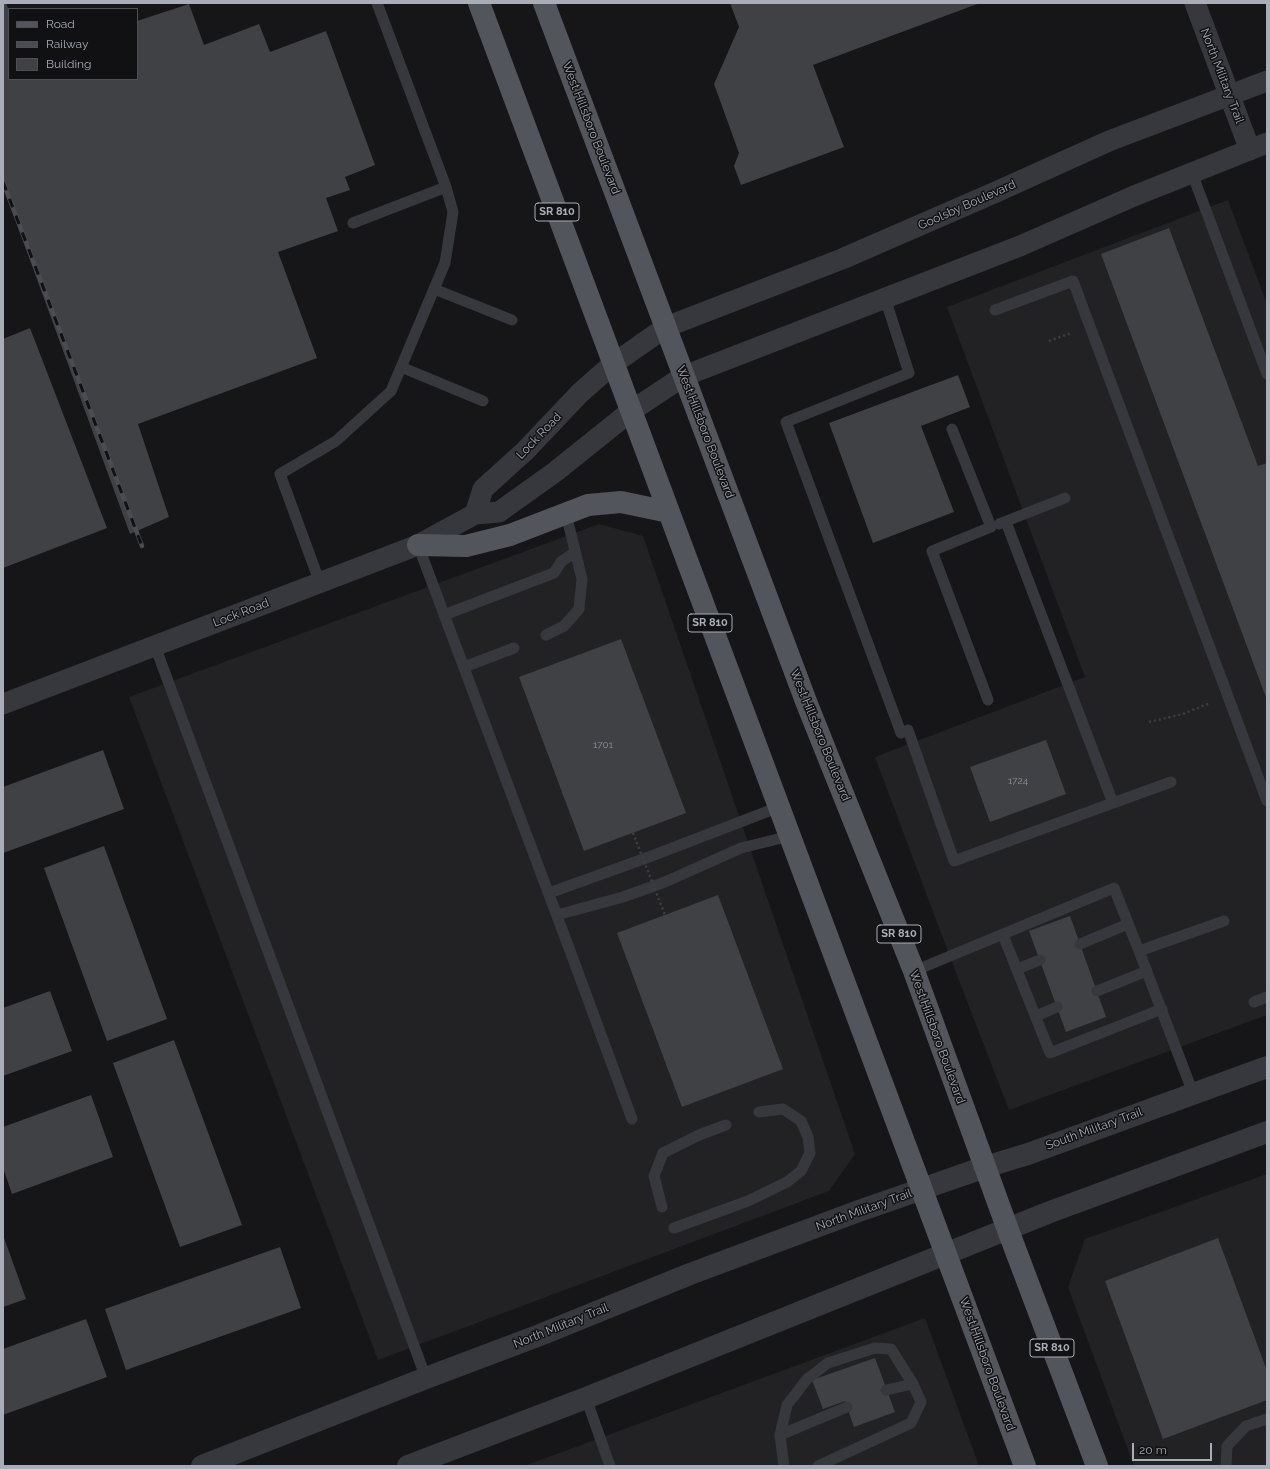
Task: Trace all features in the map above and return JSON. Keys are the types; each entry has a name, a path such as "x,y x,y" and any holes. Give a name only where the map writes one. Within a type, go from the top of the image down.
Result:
{"main road":[{"name":"West Hillsboro Boulevard","path":"479,3 1025,1466"},
{"name":"West Hillsboro Boulevard","path":"544,3 807,704 914,971 1008,1230 1097,1466"},
{"path":"418,545 466,546 510,535 588,505 621,502 669,512"}],"street":[{"name":"North Military Trail","path":"1194,3 1229,96 1258,146"},
{"name":"Goolsby Boulevard","path":"613,364 666,327 842,259 1109,141 1267,81"},
{"path":"631,411 684,376 1020,246 1134,196 1258,146"},
{"name":"Lock Road","path":"475,514 483,489 525,451 580,393 613,364"},
{"name":"Lock Road","path":"3,704 418,545 475,514 499,512 555,472 631,411"},
{"name":"South Military Trail","path":"921,1190 985,1167 1028,1154 1267,1067"},
{"path":"408,1466 586,1398 946,1255 1050,1212 1267,1132"},
{"name":"North Military Trail","path":"202,1466 226,1462 426,1378 540,1336 690,1274 856,1212 921,1190"}],"lane":[{"path":"320,582 280,474 336,441 391,391 445,263 453,212 446,187 377,3"},
{"path":"1192,173 1267,374"},
{"path":"353,223 446,187"},
{"path":"995,310 1073,281 1267,801"},
{"path":"434,289 512,320"},
{"path":"885,298 909,373 786,422 954,861 1172,782"},
{"path":"401,367 483,401"},
{"path":"952,429 991,527"},
{"path":"988,700 932,551 1065,498"},
{"path":"546,635 564,626 579,609 582,579 566,514"},
{"path":"1006,522 1113,803"},
{"path":"418,545 632,1119"},
{"path":"444,616 554,573 561,562 575,552"},
{"path":"155,646 426,1378"},
{"path":"464,667 514,648"},
{"path":"549,893 649,857 779,807"},
{"path":"557,916 665,882 741,848 790,836"},
{"path":"914,971 1114,888 1162,1009 1193,1093"},
{"path":"1139,951 1224,920"},
{"path":"1080,944 1128,924"},
{"path":"1003,935 1050,1053 1162,1009"},
{"path":"1017,969 1040,960"},
{"path":"1097,991 1146,971"},
{"path":"1254,1002 1267,997"},
{"path":"1036,1016 1057,1007"},
{"path":"674,1228 748,1201 787,1182 801,1171 810,1153 808,1137 801,1121 783,1109 759,1112"},
{"path":"662,1207 654,1176 663,1153 699,1135 726,1125"},
{"path":"784,1466 780,1435 787,1405 806,1379 828,1363 875,1348 890,1349 913,1384 921,1402 911,1423 818,1466"},
{"path":"886,1390 913,1384"},
{"path":"586,1398 610,1466"},
{"path":"780,1435 847,1407"},
{"path":"1226,1466 1227,1446 1246,1426 1267,1419"}],"path":[{"path":"1149,722 1183,714 1228,697"},
{"path":"633,833 665,915"}],"shaded area":[{"path":"1228,200 1267,304 1267,1015 1009,1110 875,757 1085,677 947,307"},
{"path":"599,524 643,536 855,1154 829,1191 378,1360 129,697"},
{"path":"1267,1174 1267,1466 1134,1466 1068,1287 1085,1239"},
{"path":"925,1318 979,1466 524,1466"}],"building":[{"path":"3,3 6,3 8,8 8,80 138,80 138,21 189,4 204,45 259,24 270,52 326,31 375,165 345,177 350,190 326,198 338,231 278,252 317,358 138,424 169,517 130,534 3,186"},
{"path":"730,3 980,3 813,65 844,147 741,185 734,166 739,153 714,84 739,27"},
{"path":"1169,228 1258,466 1267,463 1267,700 1101,254"},
{"path":"30,328 107,528 3,568 3,339"},
{"path":"958,375 970,407 921,426 954,512 873,543 829,423"},
{"path":"621,639 686,813 584,851 519,677"},
{"path":"1046,740 1066,794 990,822 970,767"},
{"path":"103,750 124,809 3,853 3,787"},
{"path":"104,846 167,1019 107,1041 44,868"},
{"path":"718,895 783,1069 682,1107 617,933"},
{"path":"1070,916 1106,1017 1066,1032 1029,931"},
{"path":"50,991 72,1051 3,1076 3,1008"},
{"path":"174,1040 242,1225 180,1247 113,1063"},
{"path":"91,1095 113,1157 12,1194 3,1168 3,1127"},
{"path":"3,1235 26,1299 3,1307"},
{"path":"1218,1238 1267,1371 1267,1400 1163,1439 1105,1281"},
{"path":"280,1247 301,1308 126,1370 105,1309"},
{"path":"86,1319 107,1377 3,1415 3,1349"},
{"path":"875,1358 895,1412 854,1427 845,1401 823,1409 812,1380"}],"railway":[{"path":"3,182 142,546"}]}
